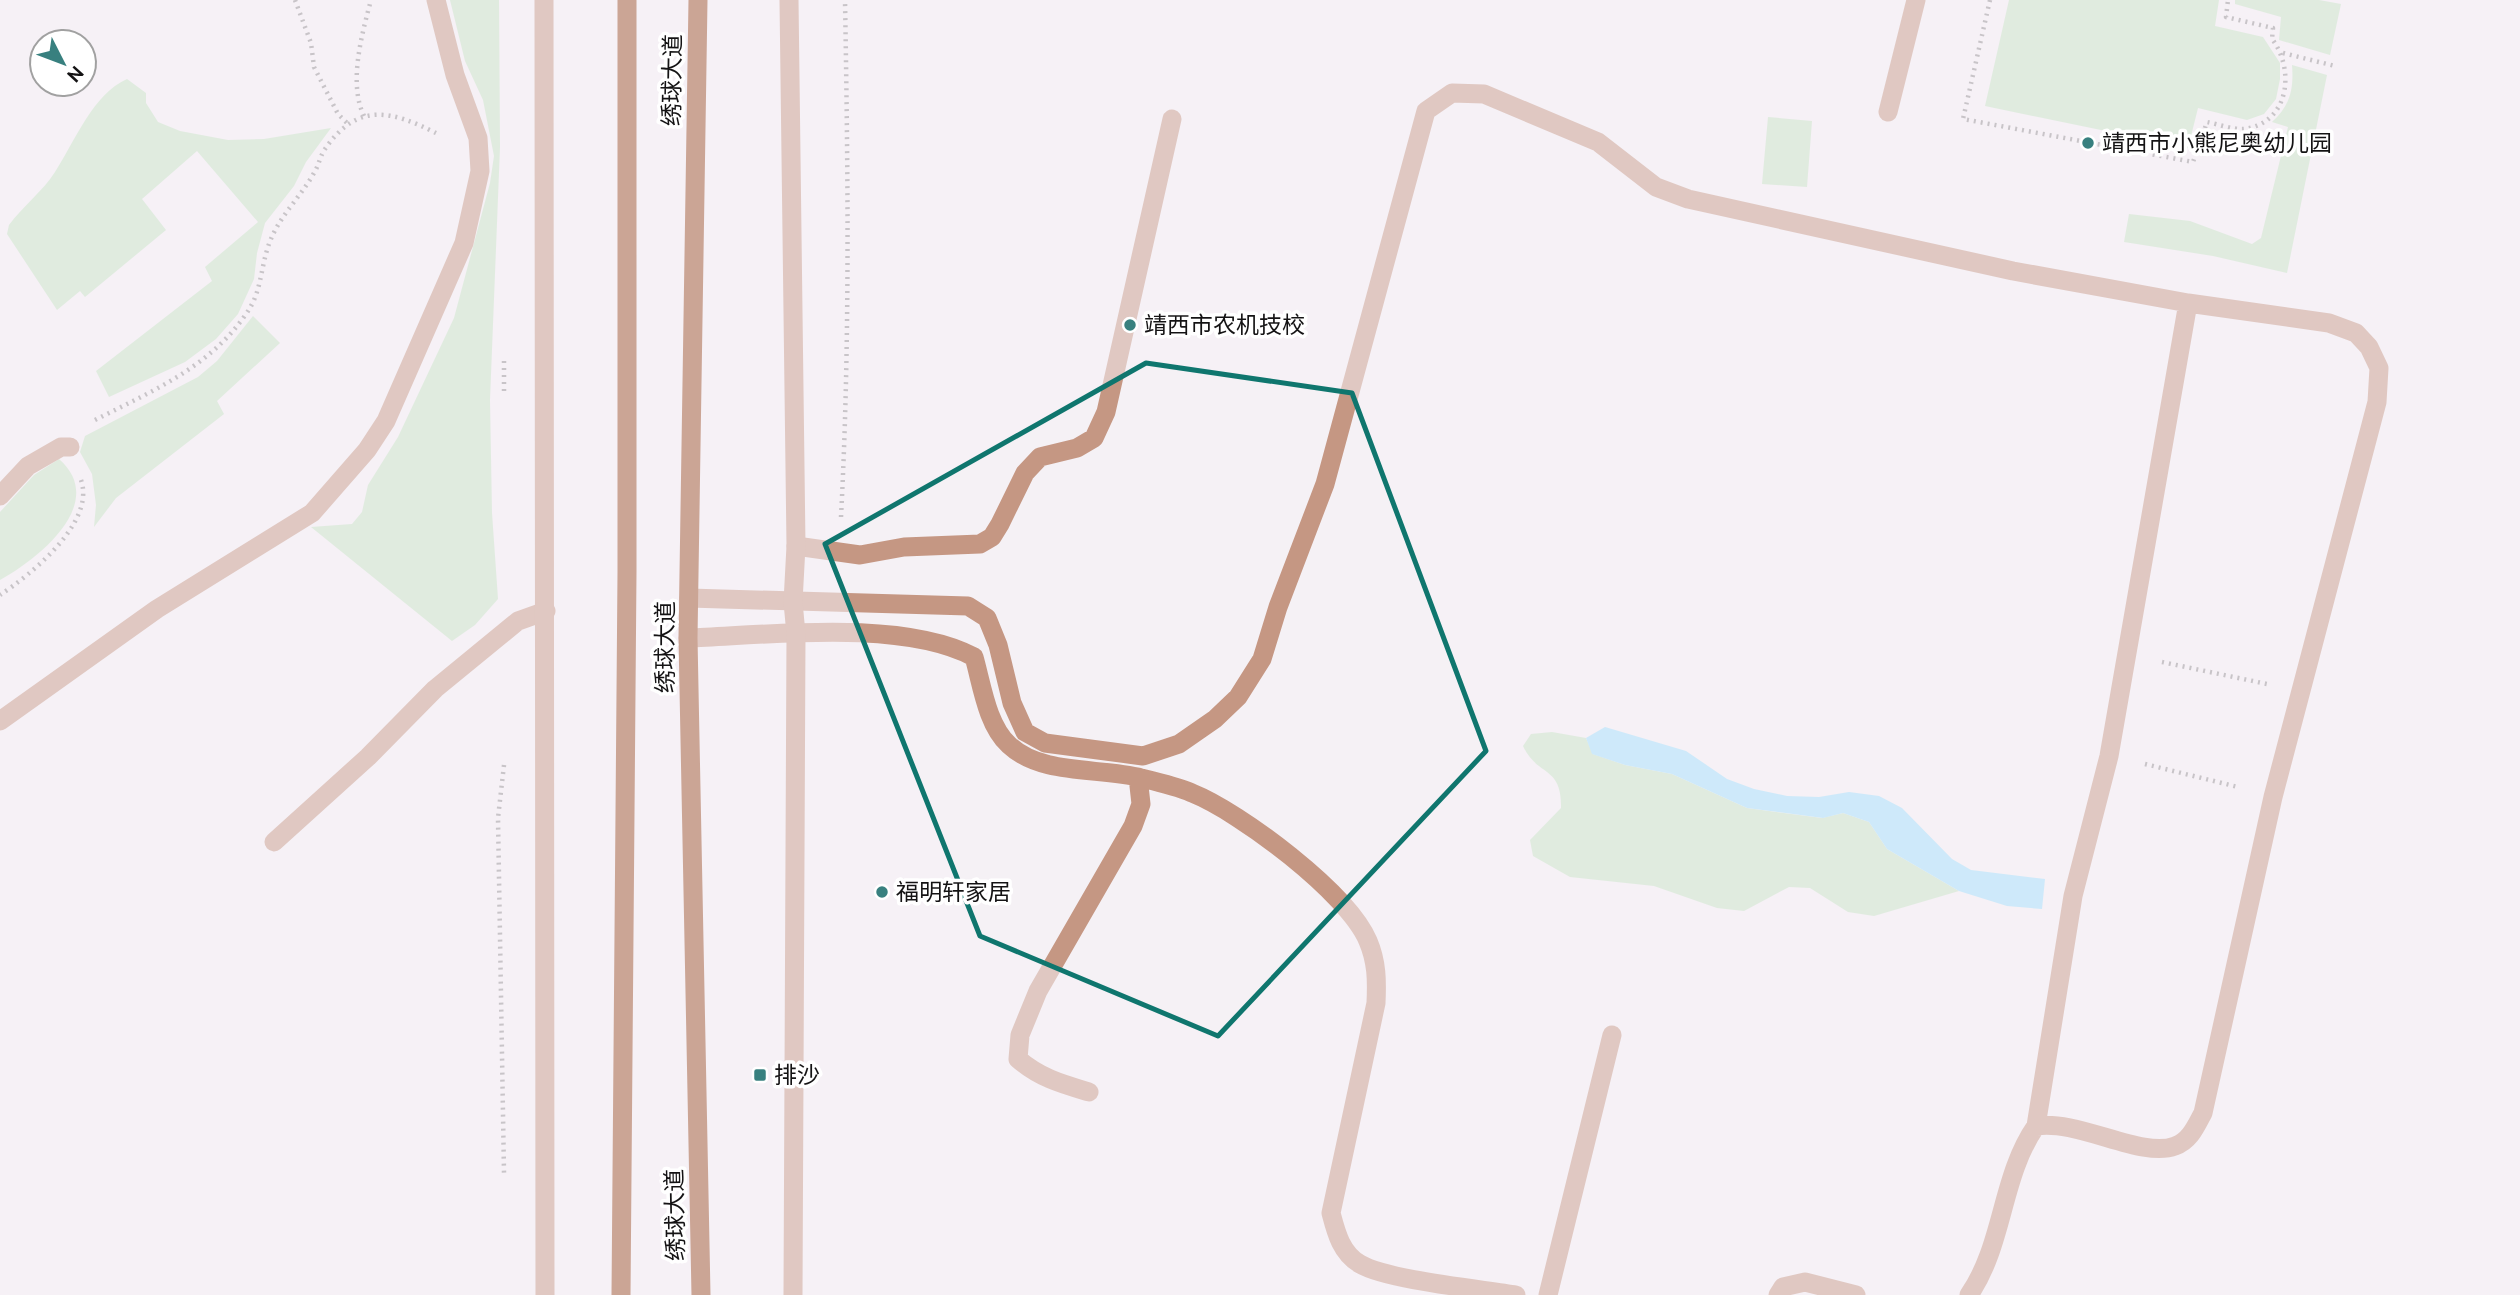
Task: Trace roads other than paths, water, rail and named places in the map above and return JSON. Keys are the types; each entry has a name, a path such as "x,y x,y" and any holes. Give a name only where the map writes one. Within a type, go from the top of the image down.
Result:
{"main road":[{"name":"绣球大道","path":"621,1295 627,586 627,0"},
{"name":"绣球大道","path":"698,0 688,638 701,1295"}],"street":[{"path":"0,722 157,609 312,513 344,479 386,421 464,243 480,172 478,138 455,75 436,0"},
{"path":"544,0 541,302 546,611 545,1295"},
{"path":"789,0 796,546 793,602 796,635 793,1295"},
{"path":"1888,112 1916,0"},
{"path":"689,598 968,606 987,618 998,645 1012,703 1025,732 1045,743 1143,756 1179,744 1215,719 1238,697 1262,659 1278,607 1325,484 1426,111 1452,93 1484,94 1598,142 1657,187 1688,199 2013,271 2188,303 2329,323 2356,333 2369,347 2379,368 2376,402 2273,797 2203,1113 2191,1136 2175,1147 2155,1149 2055,1122 2036,1126"},
{"path":"796,546 860,555 904,547 980,544 992,537 1024,472 1040,457 1059,450 1077,448 1094,438 1106,412 1172,119"},
{"path":"1969,1295 1982,1276 2021,1148 2036,1126 2073,896 2109,756 2188,303"},
{"path":"0,496 28,466 61,447 70,447"},
{"path":"274,842 368,757 435,689 518,621 546,611"},
{"path":"688,638 859,632 954,646 974,657 992,717 1008,745 1034,761 1138,777 1193,793 1249,824 1342,903 1367,939 1378,973 1376,1003 1331,1213 1339,1243 1359,1264 1384,1272 1516,1295"},
{"path":"1090,1092 1050,1081 1032,1072 1018,1059 1020,1035 1038,991 1133,826 1141,804 1138,777"},
{"path":"1548,1295 1612,1035"},
{"path":"1778,1295 1783,1287 1805,1282 1856,1295"}],"water":[{"path":"1605,727 1686,751 1727,779 1754,789 1787,796 1819,797 1849,792 1879,796 1902,808 1952,859 1971,870 2045,879 2042,909 2007,906 1959,891 1887,849 1869,822 1843,813 1823,818 1747,808 1672,774 1625,765 1592,754 1586,738"}],"place":[{"name":"靖西市小熊尼奥幼儿园","path":"2088,143"},
{"name":"靖西市农机技校","path":"1130,325"},
{"name":"福明轩家居","path":"882,892"},
{"name":"排沙","path":"760,1075"}]}
